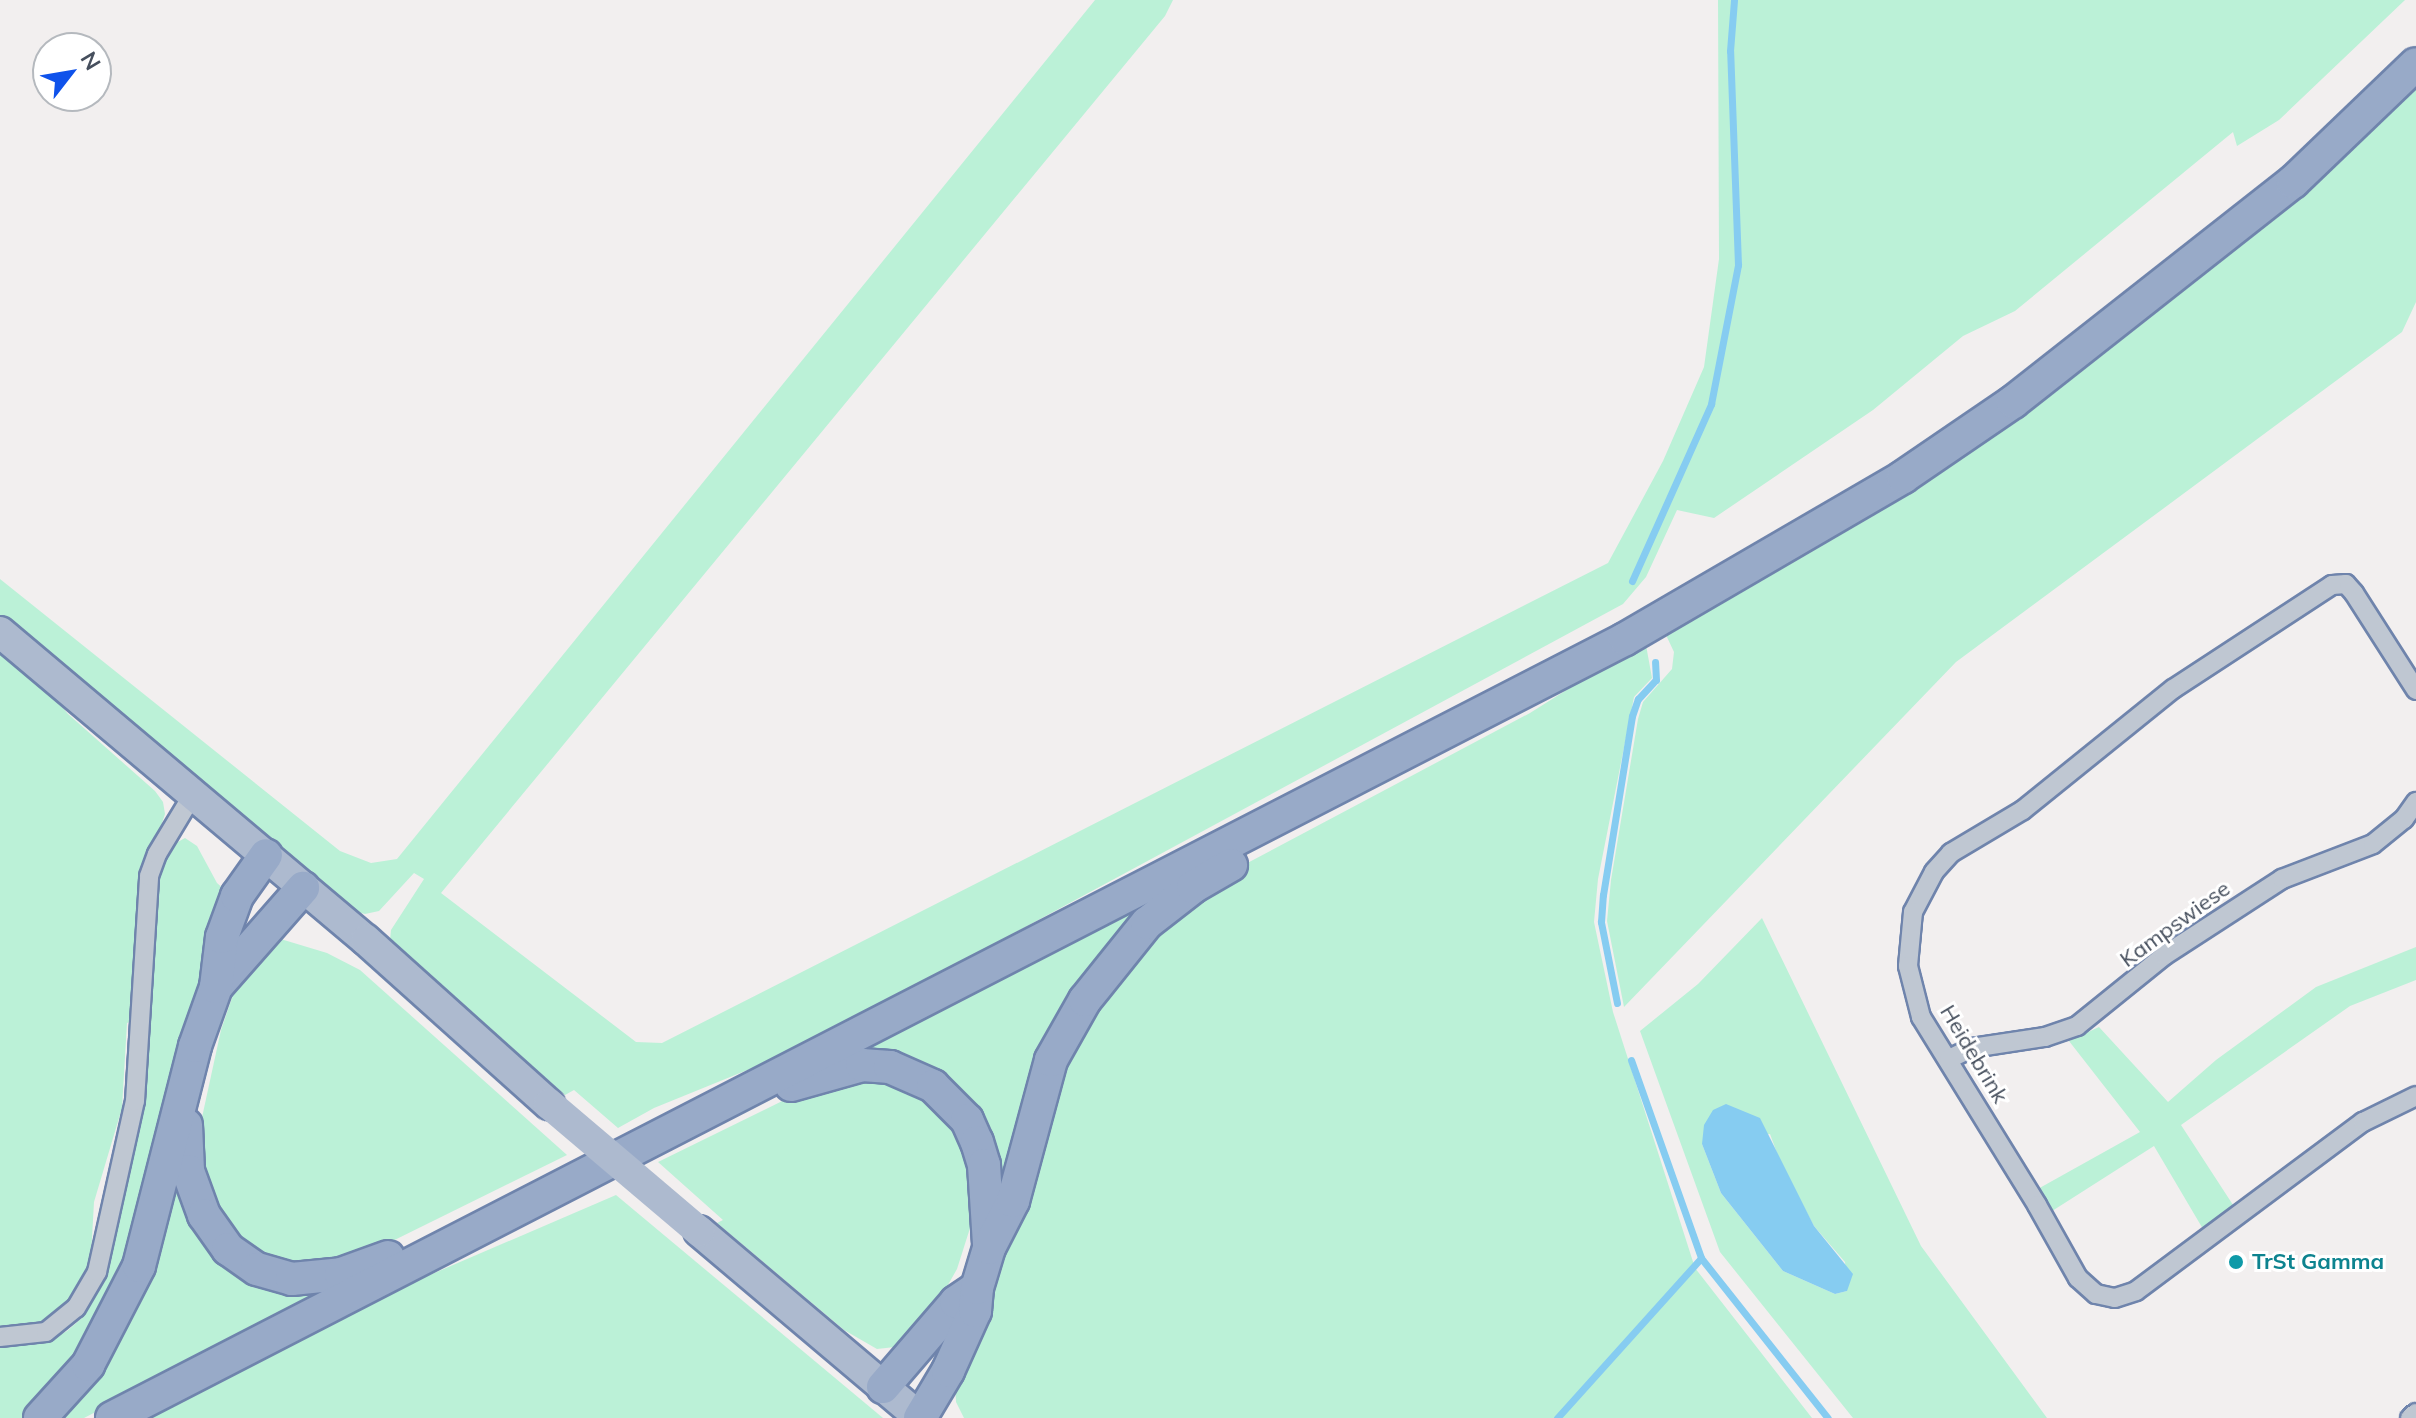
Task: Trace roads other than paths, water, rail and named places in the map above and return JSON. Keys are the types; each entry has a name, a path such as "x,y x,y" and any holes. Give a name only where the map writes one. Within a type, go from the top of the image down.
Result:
{"highway":[{"path":"112,1418 1662,619 1903,477 2013,402 2293,182 2416,64"},
{"path":"920,1418 948,1371 975,1311 977,1288 989,1248 1013,1201 1051,1060 1085,1000 1147,923 1193,887 1322,816 1350,782"},
{"path":"40,1418 88,1365 139,1266 195,1046 216,987 222,937 237,896 266,855"},
{"path":"216,987 303,888"},
{"path":"679,1124 834,1070 862,1065 890,1067 910,1074 933,1086 953,1104 967,1120 977,1142 984,1165 989,1248"},
{"path":"184,1098 188,1171 204,1215 228,1249 257,1269 292,1279 341,1274 511,1213"},
{"path":"883,1387 956,1302 977,1288"}],"main road":[{"path":"0,632 266,855 549,1104 920,1418"}],"street":[{"name":"Heidebrink","path":"2416,690 2354,593 2346,584 2332,585 2173,689 2023,810 1951,853 1934,872 1913,912 1908,966 1921,1017 2078,1278 2096,1294 2115,1298 2136,1291 2363,1122 2416,1096"},
{"path":"0,1337 46,1332 76,1308 97,1272 135,1101 149,876 157,854 192,796"},
{"name":"Kampswiese","path":"1949,1059 1972,1048 2045,1037 2077,1026 2165,955 2282,879 2373,844 2404,819 2416,802"},
{"path":"2410,1418 2416,1413"}],"water":[{"path":"1726,1104 1760,1118 1814,1226 1853,1274 1847,1291 1835,1294 1783,1271 1721,1193 1702,1144 1704,1125 1713,1110"}],"waterway":[{"path":"1632,581 1711,404 1738,265 1730,51 1734,0"},
{"path":"1617,1003 1601,922 1603,895 1632,716 1638,699 1656,680 1655,662"},
{"path":"1631,1060 1701,1258 1828,1418"},
{"path":"1557,1418 1701,1258"}],"place":[{"name":"TrSt Gamma","path":"2236,1262"}]}
